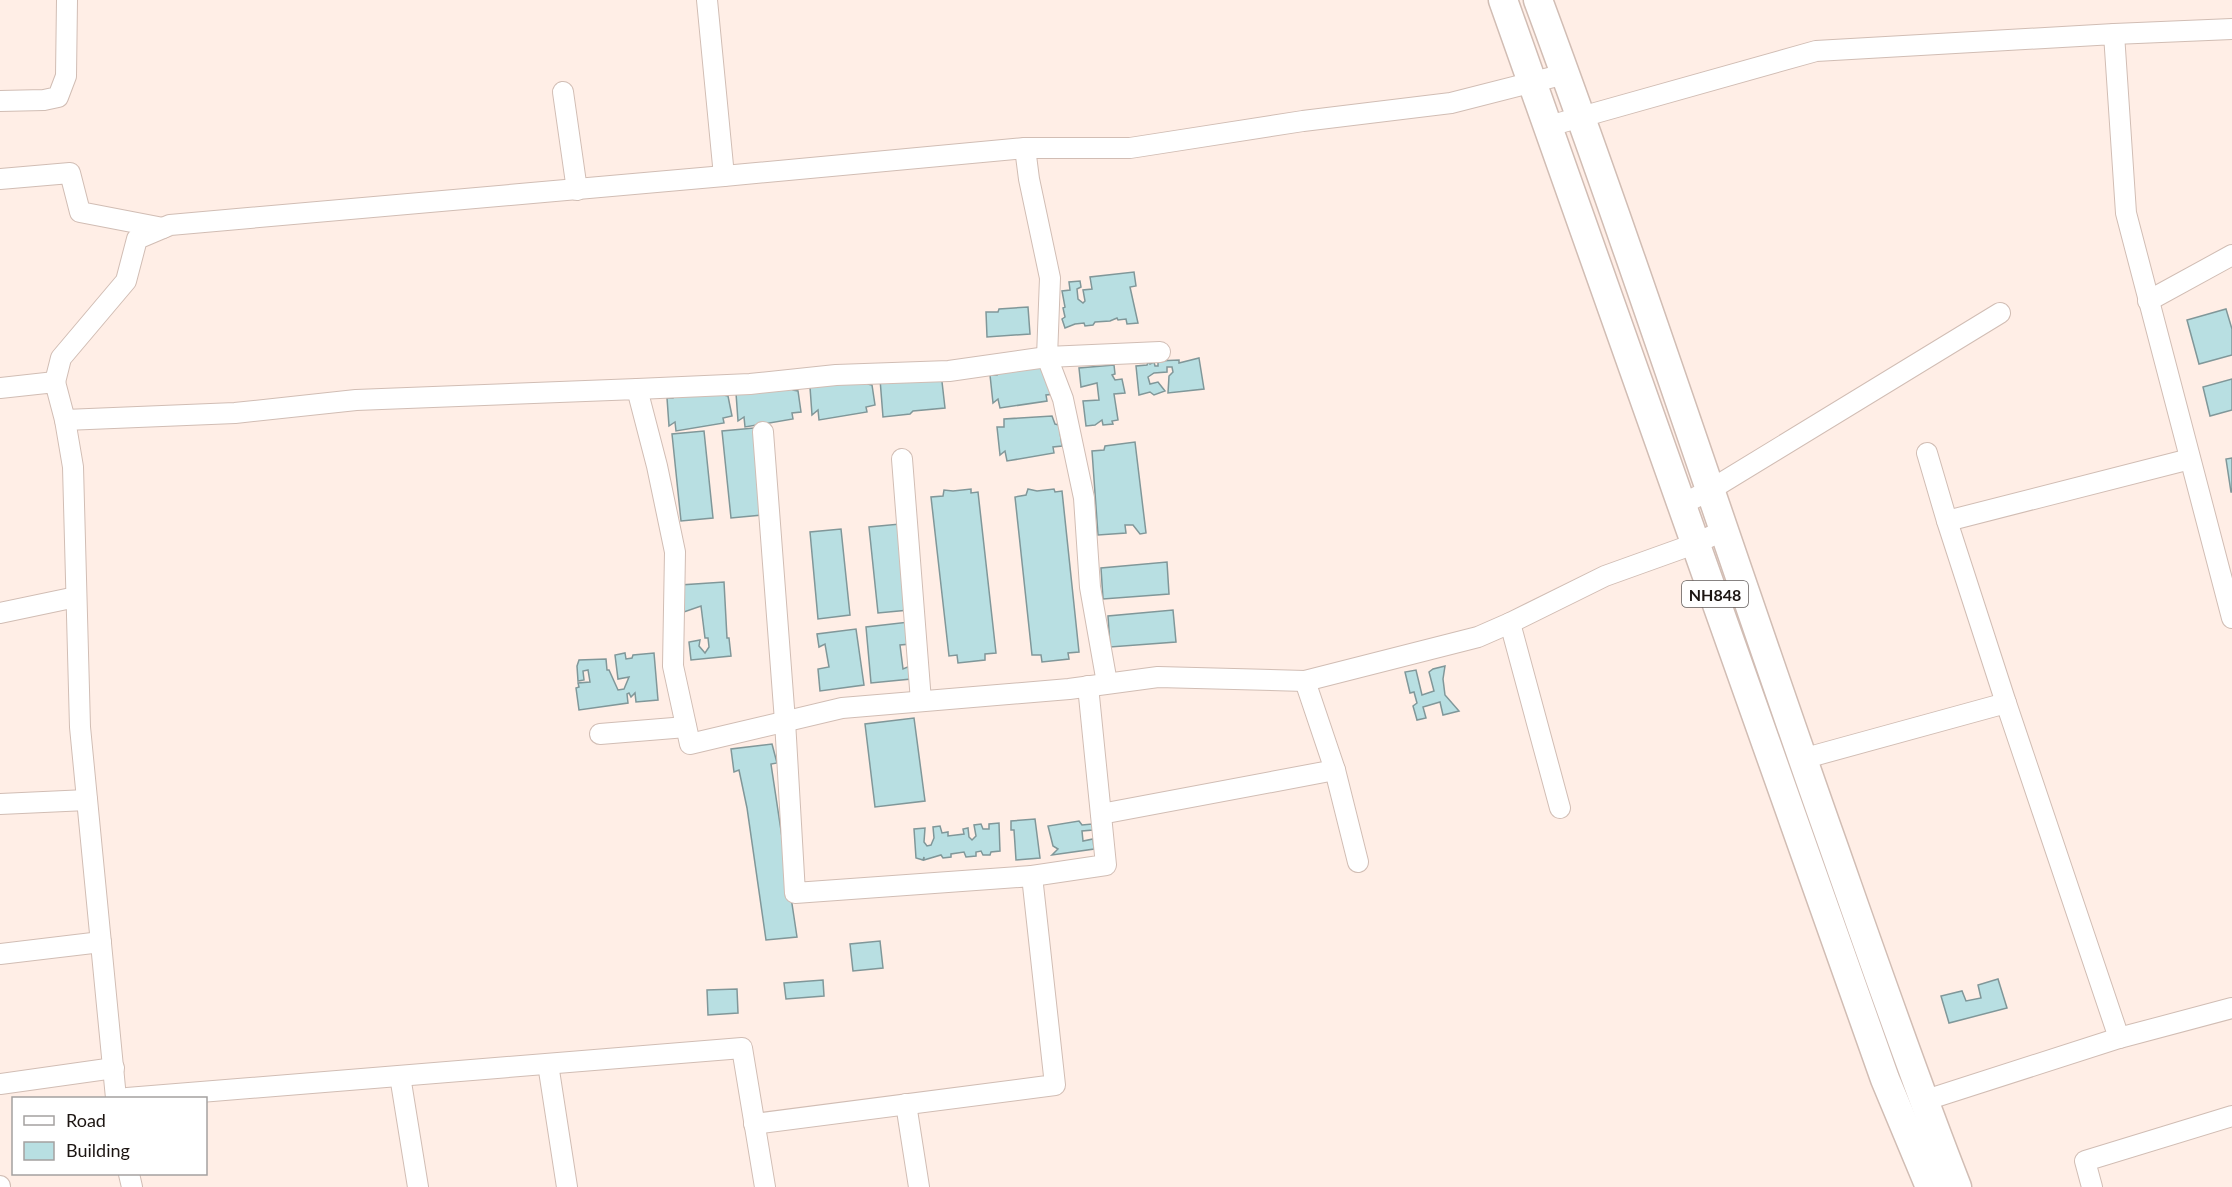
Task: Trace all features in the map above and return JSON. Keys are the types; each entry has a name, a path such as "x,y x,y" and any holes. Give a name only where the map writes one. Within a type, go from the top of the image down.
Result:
{"highway":[{"name":"NH848","path":"1503,0 1885,1079 1930,1187"},
{"name":"NH848","path":"1538,0 1581,116 1802,759 1923,1101 1958,1187"},
{"path":"1591,244 1621,234"},
{"path":"1638,377 1668,367"}],"street":[{"path":"0,101 44,100 58,97 66,76 67,0"},
{"path":"707,0 724,176"},
{"path":"1549,126 1816,51 2232,29"},
{"path":"2114,34 2126,213 2232,618"},
{"path":"116,1097 80,727 74,467 65,420 54,382 61,358 126,281 137,239 170,225 1025,148 1130,148 1303,121 1451,104 1565,74"},
{"path":"563,92 577,190"},
{"path":"763,432 785,721 795,894 1032,876 1106,865 1101,814 1098,685 1084,498 1063,399 1047,357 1050,278 1029,179 1025,148"},
{"path":"0,179 70,173 80,212 163,228"},
{"path":"2148,301 2232,255"},
{"path":"1683,504 1710,490 2000,313"},
{"path":"65,420 235,413 356,400 750,384 836,375 949,371 1047,357 1160,352"},
{"path":"0,388 54,382"},
{"path":"637,389 657,466 675,552 673,666 690,744 842,708 1098,685 1158,677 1305,681 1478,637 1510,624 1605,576 1697,543 1724,530"},
{"path":"1927,453 2006,703 2119,1038"},
{"path":"902,459 921,701"},
{"path":"1947,521 2190,459"},
{"path":"0,613 76,597"},
{"path":"1510,624 1560,808"},
{"path":"1305,681 1335,770 1358,862"},
{"path":"1802,759 2006,703"},
{"path":"600,734 686,727"},
{"path":"1101,814 1335,770"},
{"path":"0,804 87,800"},
{"path":"754,1124 1055,1084 1032,876"},
{"path":"0,954 101,942"},
{"path":"1923,1101 2119,1038 2232,1008"},
{"path":"139,1097 742,1048 765,1187"},
{"path":"548,1064 567,1187"},
{"path":"0,1084 114,1068"},
{"path":"400,1076 418,1187"},
{"path":"906,1104 919,1187"},
{"path":"2092,1187 2085,1161 2232,1116"}],"building":[{"path":"1134,272 1136,286 1130,287 1138,323 1127,324 1126,319 1118,320 1117,318 1095,322 1093,325 1085,326 1084,323 1065,328 1062,319 1065,317 1063,308 1065,307 1062,291 1070,290 1069,282 1080,281 1081,287 1077,289 1078,299 1083,303 1085,301 1083,290 1092,289 1090,277"},
{"path":"1028,307 1030,334 987,337 986,312"},
{"path":"2226,309 2232,329 2232,355 2199,364 2187,320"},
{"path":"1199,358 1204,389 1168,393 1169,376 1173,372 1172,367 1167,367 1167,372 1154,373 1148,377 1150,384 1158,382 1165,391 1154,395 1150,392 1139,395 1136,366 1154,362 1155,366 1158,366 1158,361 1179,360 1179,363"},
{"path":"1045,364 1055,394 1046,395 1047,401 1000,408 998,399 993,403 990,375 997,375 996,367"},
{"path":"1114,365 1115,374 1112,375 1115,380 1122,379 1125,393 1114,394 1118,420 1112,421 1113,424 1103,425 1102,420 1095,425 1086,426 1083,401 1099,400 1097,383 1081,387 1079,368"},
{"path":"941,373 945,408 883,417 880,379"},
{"path":"865,375 868,384 872,385 875,405 866,407 867,412 819,420 818,410 812,415 810,387"},
{"path":"2232,379 2232,410 2210,416 2203,387"},
{"path":"791,381 793,390 798,391 801,412 792,413 793,419 745,427 744,417 738,421 736,393"},
{"path":"721,386 724,395 728,396 732,416 723,418 724,423 676,431 675,422 669,426 667,398 673,398 673,390"},
{"path":"1052,416 1055,424 1059,425 1062,446 1053,447 1054,453 1007,461 1005,451 1000,455 997,427 1004,427 1004,419"},
{"path":"754,428 762,515 731,518 722,431"},
{"path":"704,431 713,518 681,521 672,434"},
{"path":"1135,442 1146,533 1140,534 1133,525 1125,525 1126,533 1098,535 1092,451 1104,450 1105,446"},
{"path":"2232,458 2232,492 2231,492 2226,459"},
{"path":"971,489 971,493 978,492 996,653 985,654 985,660 958,663 957,655 949,656 931,497 943,496 944,490"},
{"path":"1028,489 1062,491 1079,652 1068,653 1069,659 1042,662 1041,655 1032,655 1015,497 1026,495"},
{"path":"900,524 909,610 878,613 869,527"},
{"path":"841,529 850,615 818,619 810,532"},
{"path":"1167,562 1169,594 1103,599 1101,568"},
{"path":"724,582 727,638 729,638 731,656 691,660 689,642 700,640 699,646 705,653 709,647 708,638 705,638 701,606 681,613 680,585"},
{"path":"1173,610 1176,642 1110,647 1108,616"},
{"path":"909,622 911,644 900,645 903,669 910,666 911,679 871,683 866,627"},
{"path":"856,629 864,685 820,691 818,669 829,667 825,644 819,647 817,634"},
{"path":"625,653 626,659 632,658 633,655 654,653 658,700 636,702 635,693 631,697 629,693 627,694 628,703 579,710 576,688 579,687 578,683 590,682 588,670 583,671 584,680 578,681 579,660 606,659 607,670 618,690 624,689 629,677 618,679 615,655"},
{"path":"1445,666 1443,679 1445,695 1459,711 1443,715 1440,702 1423,707 1426,718 1417,720 1413,706 1417,703 1414,692 1410,693 1405,672 1416,670 1422,695 1434,691 1429,672"},
{"path":"914,718 925,801 875,807 865,724"},
{"path":"772,744 777,763 771,764 797,937 766,940 747,808 739,770 734,772 731,749"},
{"path":"1035,819 1040,858 1016,860 1014,830 1011,830 1011,821"},
{"path":"1079,821 1082,825 1092,824 1093,830 1082,831 1083,841 1093,839 1094,849 1052,855 1058,849 1053,846 1048,826"},
{"path":"999,823 1000,851 983,855 981,851 976,852 976,856 966,857 964,852 943,858 941,855 924,860 924,857 923,860 916,858 914,829 925,828 924,842 927,846 931,845 934,838 933,827 940,826 942,833 948,832 948,836 964,834 963,829 968,828 969,837 972,840 976,836 974,825 981,824 983,829 989,829 989,824"},
{"path":"880,941 883,968 853,971 850,944"},
{"path":"1998,979 2007,1008 1949,1023 1941,996 1962,991 1966,1001 1981,998 1978,985"},
{"path":"823,980 824,996 786,999 784,983"},
{"path":"737,989 738,1013 708,1015 707,990"}]}
